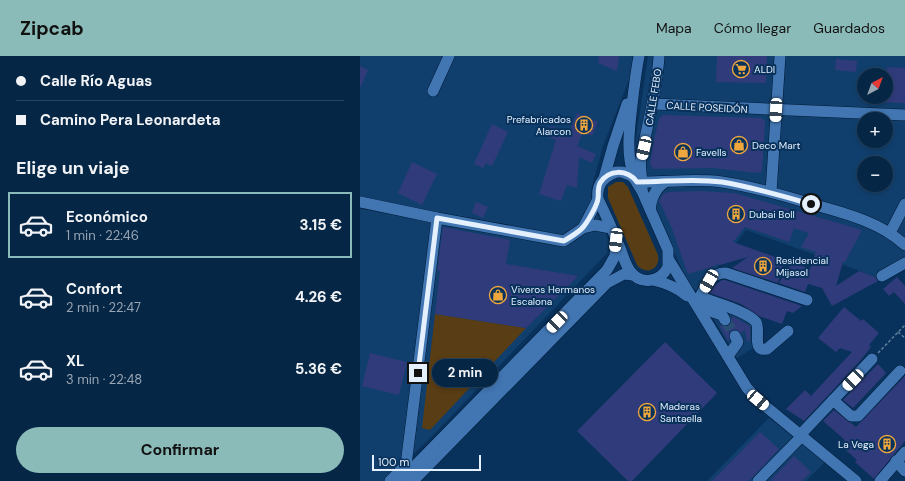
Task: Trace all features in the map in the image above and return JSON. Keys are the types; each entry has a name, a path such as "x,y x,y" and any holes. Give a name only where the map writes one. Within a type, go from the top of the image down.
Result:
{"street":[{"path":"433,90 448,56"},
{"path":"413,481 607,283 624,274 633,275 646,281 653,280 665,273 669,260 668,250 636,179 628,145 633,90 639,56"},
{"name":"CALLE FEBO","path":"636,179 654,104 659,56"},
{"path":"771,192 780,56"},
{"path":"633,90 620,124 604,178 598,187 598,199 611,228 616,245 633,275"},
{"name":"CALLE POSEIDÓN","path":"654,104 905,114"},
{"name":"CALLE FEBO","path":"636,179 641,161"},
{"path":"604,178 616,172 636,179 666,182 695,180 722,182 771,192 869,223 890,233 905,245"},
{"path":"650,209 653,194 656,189 666,182"},
{"path":"583,228 598,199"},
{"path":"360,202 437,218 564,241 583,228 595,225 611,228"},
{"path":"890,233 905,204"},
{"path":"406,465 437,218"},
{"path":"390,481 616,245"},
{"path":"400,481 601,277 612,263 616,245"},
{"path":"669,260 697,302 747,388 758,400 856,481"},
{"path":"882,276 905,263"},
{"path":"697,302 709,281 714,275 720,273 726,273 807,300"},
{"path":"653,280 665,282 676,287 721,317 712,302"},
{"path":"697,302 712,302 748,316 756,322 757,343 761,349 767,350 788,331"},
{"path":"728,356 738,342 735,336"},
{"path":"758,481 872,359"},
{"path":"833,400 851,416 858,416 900,371"},
{"path":"880,481 905,452"},
{"path":"896,462 905,471"}],"path":[{"path":"872,359 905,325"},
{"path":"898,332 905,338"}],"shaded area":[{"path":"360,56 633,56 630,77 603,146 591,190 591,200 609,242 607,253 435,433 386,481 360,481"},
{"path":"648,56 905,56 905,268 882,279 746,230 716,269 708,276 699,292 689,286 654,206 643,169 645,157 634,153"},
{"path":"616,182 623,182 628,187 658,255 657,264 652,269 644,270 637,265 608,198 608,187"},
{"path":"703,301 752,323 753,348 737,358"},
{"path":"435,314 526,328 430,430 422,428"},
{"path":"769,418 825,462 806,481 707,481"}],"building":[{"path":"599,56 619,56 617,71 598,63"},
{"name":"ALDI","path":"717,56 767,56 766,83 716,82"},
{"path":"836,59 857,61 856,72 835,70"},
{"path":"360,66 368,70 360,88"},
{"path":"887,67 905,68 905,103 893,103 893,68"},
{"path":"577,113 598,122 592,136 583,132 577,146 596,154 592,163 579,157 577,188 567,185 561,201 539,194 556,140 546,136 551,126 569,133"},
{"path":"663,115 761,118 765,121 762,171 757,173 713,168 653,169 650,164 654,140 659,119"},
{"path":"492,124 508,132 492,166 486,163 483,168 474,164"},
{"path":"412,162 437,174 422,205 398,193"},
{"path":"700,191 734,193 862,230 845,262 843,262 836,286 859,271 875,277 878,281 832,306 822,288 808,284 805,292 779,283 792,262 810,269 816,252 801,247 809,233 794,228 789,242 745,227 733,242 784,260 778,283 732,268 748,257 720,265 717,264 715,266 688,274 671,226 659,201 663,194 668,192"},
{"path":"476,202 488,207 483,218 472,213"},
{"name":"Viveros Hermanos Escalona","path":"443,227 510,240 506,264 578,276 526,328 435,314 440,271 437,271"},
{"path":"897,277 905,286 905,304 894,292 889,296 883,289"},
{"path":"722,280 802,306 793,313 787,311 782,324 759,316 741,304 710,293 715,285"},
{"path":"844,307 861,321 863,319 879,333 869,345 871,347 859,362 804,421 786,409 805,390 811,396 852,352 840,348 836,352 818,338"},
{"path":"732,316 750,326 750,341 747,341 745,330 741,333 735,329 729,332 728,341 719,325 725,327 729,326"},
{"name":"Maderas Santaella","path":"665,342 717,393 632,481 628,481 577,431"},
{"path":"370,353 407,362 399,395 362,386"},
{"path":"878,364 886,373 853,408 843,400"},
{"path":"905,376 905,441 874,479 855,462 857,460 840,445 845,440 823,421 834,410 856,427"},
{"path":"760,432 779,449 749,481 712,481"},
{"path":"794,456 811,472 802,481 770,481"}],"tunnel":[{"path":"725,320 735,336"}],"place":[{"name":"ALDI","path":"741,69"},
{"name":"Prefabricados Alarcon","path":"584,125"},
{"name":"Deco Mart","path":"739,145"},
{"name":"Favells","path":"683,152"},
{"name":"Dubai Boll","path":"736,214"},
{"name":"Residencial Mijasol","path":"763,266"},
{"name":"Viveros Hermanos Escalona","path":"498,295"},
{"name":"Maderas Santaella","path":"647,412"},
{"name":"La Vega","path":"887,444"}],"route":[{"path":"418,373 437,218 564,241 583,228 598,199 598,187 604,178 616,172 627,173 637,182 695,180 722,182 771,192 811,204"}]}
